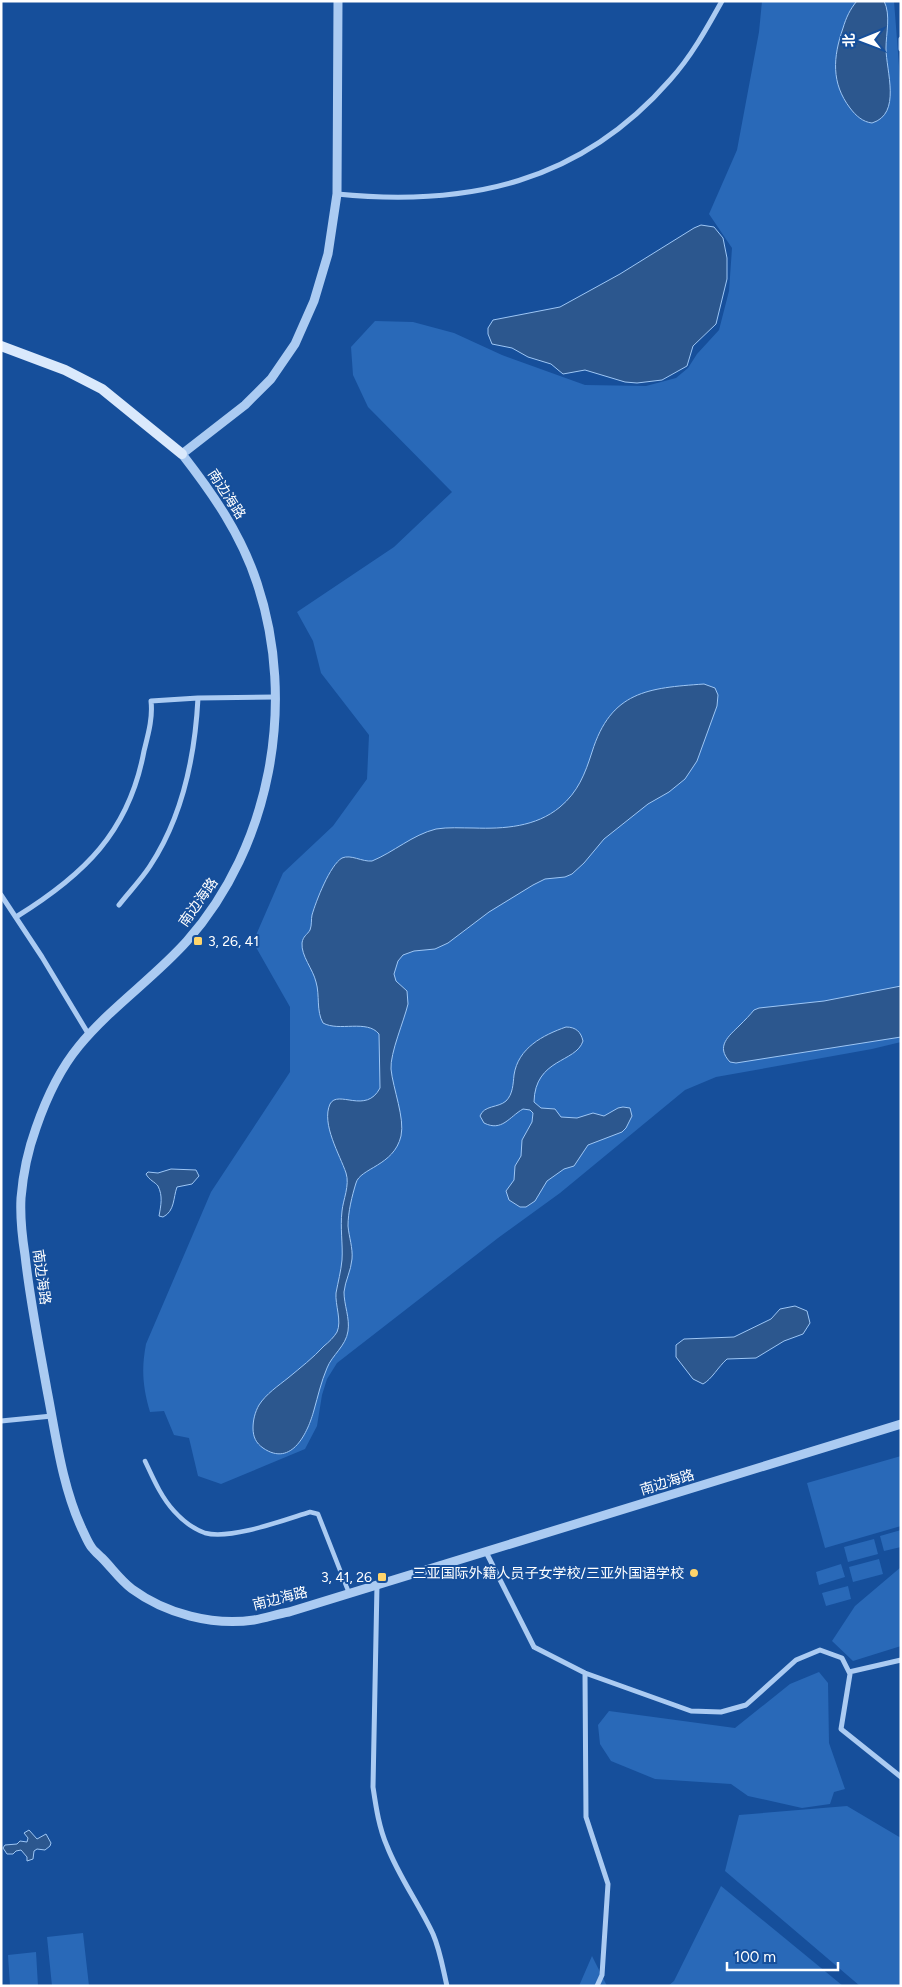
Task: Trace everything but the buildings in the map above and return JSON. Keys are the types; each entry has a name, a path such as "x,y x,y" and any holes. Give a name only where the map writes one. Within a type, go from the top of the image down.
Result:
{"main road":[{"name":"南边海路","path":"1,346 65,370 102,389 182,454"}],"street":[{"path":"182,454 245,405 271,379 295,344 314,301 328,254 336,194 338,1"},
{"path":"336,194 373,198 436,196 470,192 501,187 563,164 616,132 647,104 671,79 700,39 722,1"},
{"path":"901,39 901,50"},
{"name":"南边海路","path":"182,454 225,513 242,546 257,582 266,614 273,660 276,697 273,745 268,779 242,857 220,898 190,938 163,967 110,1013 79,1046 58,1077 37,1126 26,1161 21,1198 21,1226 27,1279 52,1416 74,1511 92,1549 131,1588 150,1601 196,1618 222,1621 256,1620 349,1594 901,1424"},
{"path":"16,917 72,878 114,832 126,810 141,767 151,719 151,701 276,697"},
{"path":"119,905 150,866 168,833 181,802 186,787 193,746 198,698"},
{"path":"1,895 42,956 90,1035"},
{"path":"1,1421 52,1416"},
{"path":"145,1461 174,1511 193,1528 205,1533 220,1535 310,1512 318,1514 349,1594"},
{"path":"486,1552 534,1647 585,1673 691,1711 721,1712 746,1705 796,1660 820,1650 842,1658 850,1674 841,1729 901,1777"},
{"path":"377,1585 373,1720 373,1787 375,1803 386,1845 402,1879 434,1936 447,1986"},
{"path":"849,1672 901,1660"},
{"path":"585,1673 586,1817 608,1884 602,1975 597,1986"}],"shaded area":[{"path":"762,1 894,1 901,92 901,1042 716,1077 685,1090 560,1193 498,1238 337,1363 327,1379 322,1395 317,1426 305,1449 221,1484 198,1476 189,1438 174,1435 164,1411 150,1412 144,1379 146,1344 211,1192 290,1072 290,1007 253,942 283,873 333,826 367,779 369,735 321,673 313,641 297,612 394,547 452,492 368,407 353,375 351,347 375,321 413,322 454,333 502,355 585,385 646,386 676,378 688,368 697,354 719,330 729,291 732,248 709,214 737,150 759,32"},
{"path":"857,1 884,1 887,12 886,48 890,101 887,111 881,118 872,123 863,120 852,111 839,89 837,79 837,49 847,17"},
{"path":"701,225 714,227 723,238 727,258 727,279 716,324 693,346 687,366 662,380 637,383 625,382 585,370 563,374 551,364 528,357 512,348 492,344 488,328 493,320 560,307 620,274"},
{"path":"704,684 715,688 718,695 717,706 697,761 685,779 669,792 648,804 604,839 572,874 565,877 545,879 533,885 489,912 448,943 435,949 414,951 403,955 398,961 394,974 396,981 407,991 408,1004 395,1046 391,1069 402,1129 397,1146 392,1154 359,1178 353,1193 348,1226 352,1259 344,1292 348,1321 347,1336 327,1368 308,1428 297,1445 290,1451 282,1454 273,1453 263,1448 255,1440 253,1431 256,1410 259,1405 330,1341 338,1328 339,1318 336,1293 342,1260 341,1217 347,1178 332,1139 328,1121 330,1104 334,1100 339,1099 367,1100 374,1096 380,1088 379,1034 367,1027 337,1026 323,1023 316,982 303,953 302,943 310,930 312,915 328,875 342,858 349,857 372,861 419,835 436,829 508,827 530,823 551,814 576,789 584,775 600,732 610,716 621,705 649,691"},
{"path":"901,986 901,1037 736,1063 730,1062 724,1051 725,1042 728,1037 754,1010 759,1008 824,1001"},
{"path":"566,1027 578,1031 583,1041 573,1054 556,1063 541,1077 536,1088 534,1102 541,1108 555,1109 561,1117 577,1118 593,1113 604,1116 623,1107 630,1108 632,1116 622,1132 588,1145 574,1166 564,1169 547,1181 535,1201 526,1207 520,1207 509,1200 506,1191 514,1180 515,1166 521,1156 522,1140 532,1122 533,1113 530,1110 523,1109 501,1125 496,1126 484,1123 480,1116 488,1108 506,1101 512,1089 516,1066 526,1050 540,1039"},
{"path":"171,1169 196,1170 199,1176 192,1184 177,1187 172,1208 163,1217 159,1216 160,1190 146,1174 148,1172 158,1173"},
{"path":"795,1306 807,1311 810,1323 803,1334 784,1341 756,1358 727,1359 703,1384 693,1379 676,1357 676,1345 684,1339 734,1337 771,1319 780,1309"},
{"path":"901,1456 901,1526 825,1548 807,1483"},
{"path":"901,1530 901,1547 884,1551 880,1536"},
{"path":"874,1539 878,1554 848,1562 844,1547"},
{"path":"879,1559 883,1574 853,1582 849,1567"},
{"path":"841,1564 845,1577 819,1585 816,1572"},
{"path":"901,1567 901,1646 853,1661 832,1641 855,1606"},
{"path":"848,1586 851,1599 826,1606 822,1593"},
{"path":"819,1672 828,1683 829,1743 845,1789 834,1792 830,1804 802,1808 748,1796 731,1784 655,1779 611,1761 600,1744 598,1725 609,1711 735,1728 790,1684"},
{"path":"847,1806 901,1838 901,1986 860,1986 725,1871 739,1815"},
{"path":"29,1830 37,1839 46,1834 51,1843 50,1846 45,1850 37,1849 34,1851 33,1859 27,1861 27,1857 21,1850 13,1854 7,1854 3,1848 5,1845 17,1844 20,1841 27,1842 28,1838 24,1833"},
{"path":"721,1886 843,1986 668,1986 674,1981"},
{"path":"83,1933 89,1986 52,1986 47,1937"},
{"path":"36,1952 38,1986 10,1986 8,1955"},
{"path":"592,1956 607,1986 579,1986"}],"place":[{"name":"3, 26, 41","path":"198,941"},
{"name":"三亚国际外籍人员子女学校/三亚外国语学校","path":"694,1573"},
{"name":"3, 41, 26","path":"382,1577"}]}
